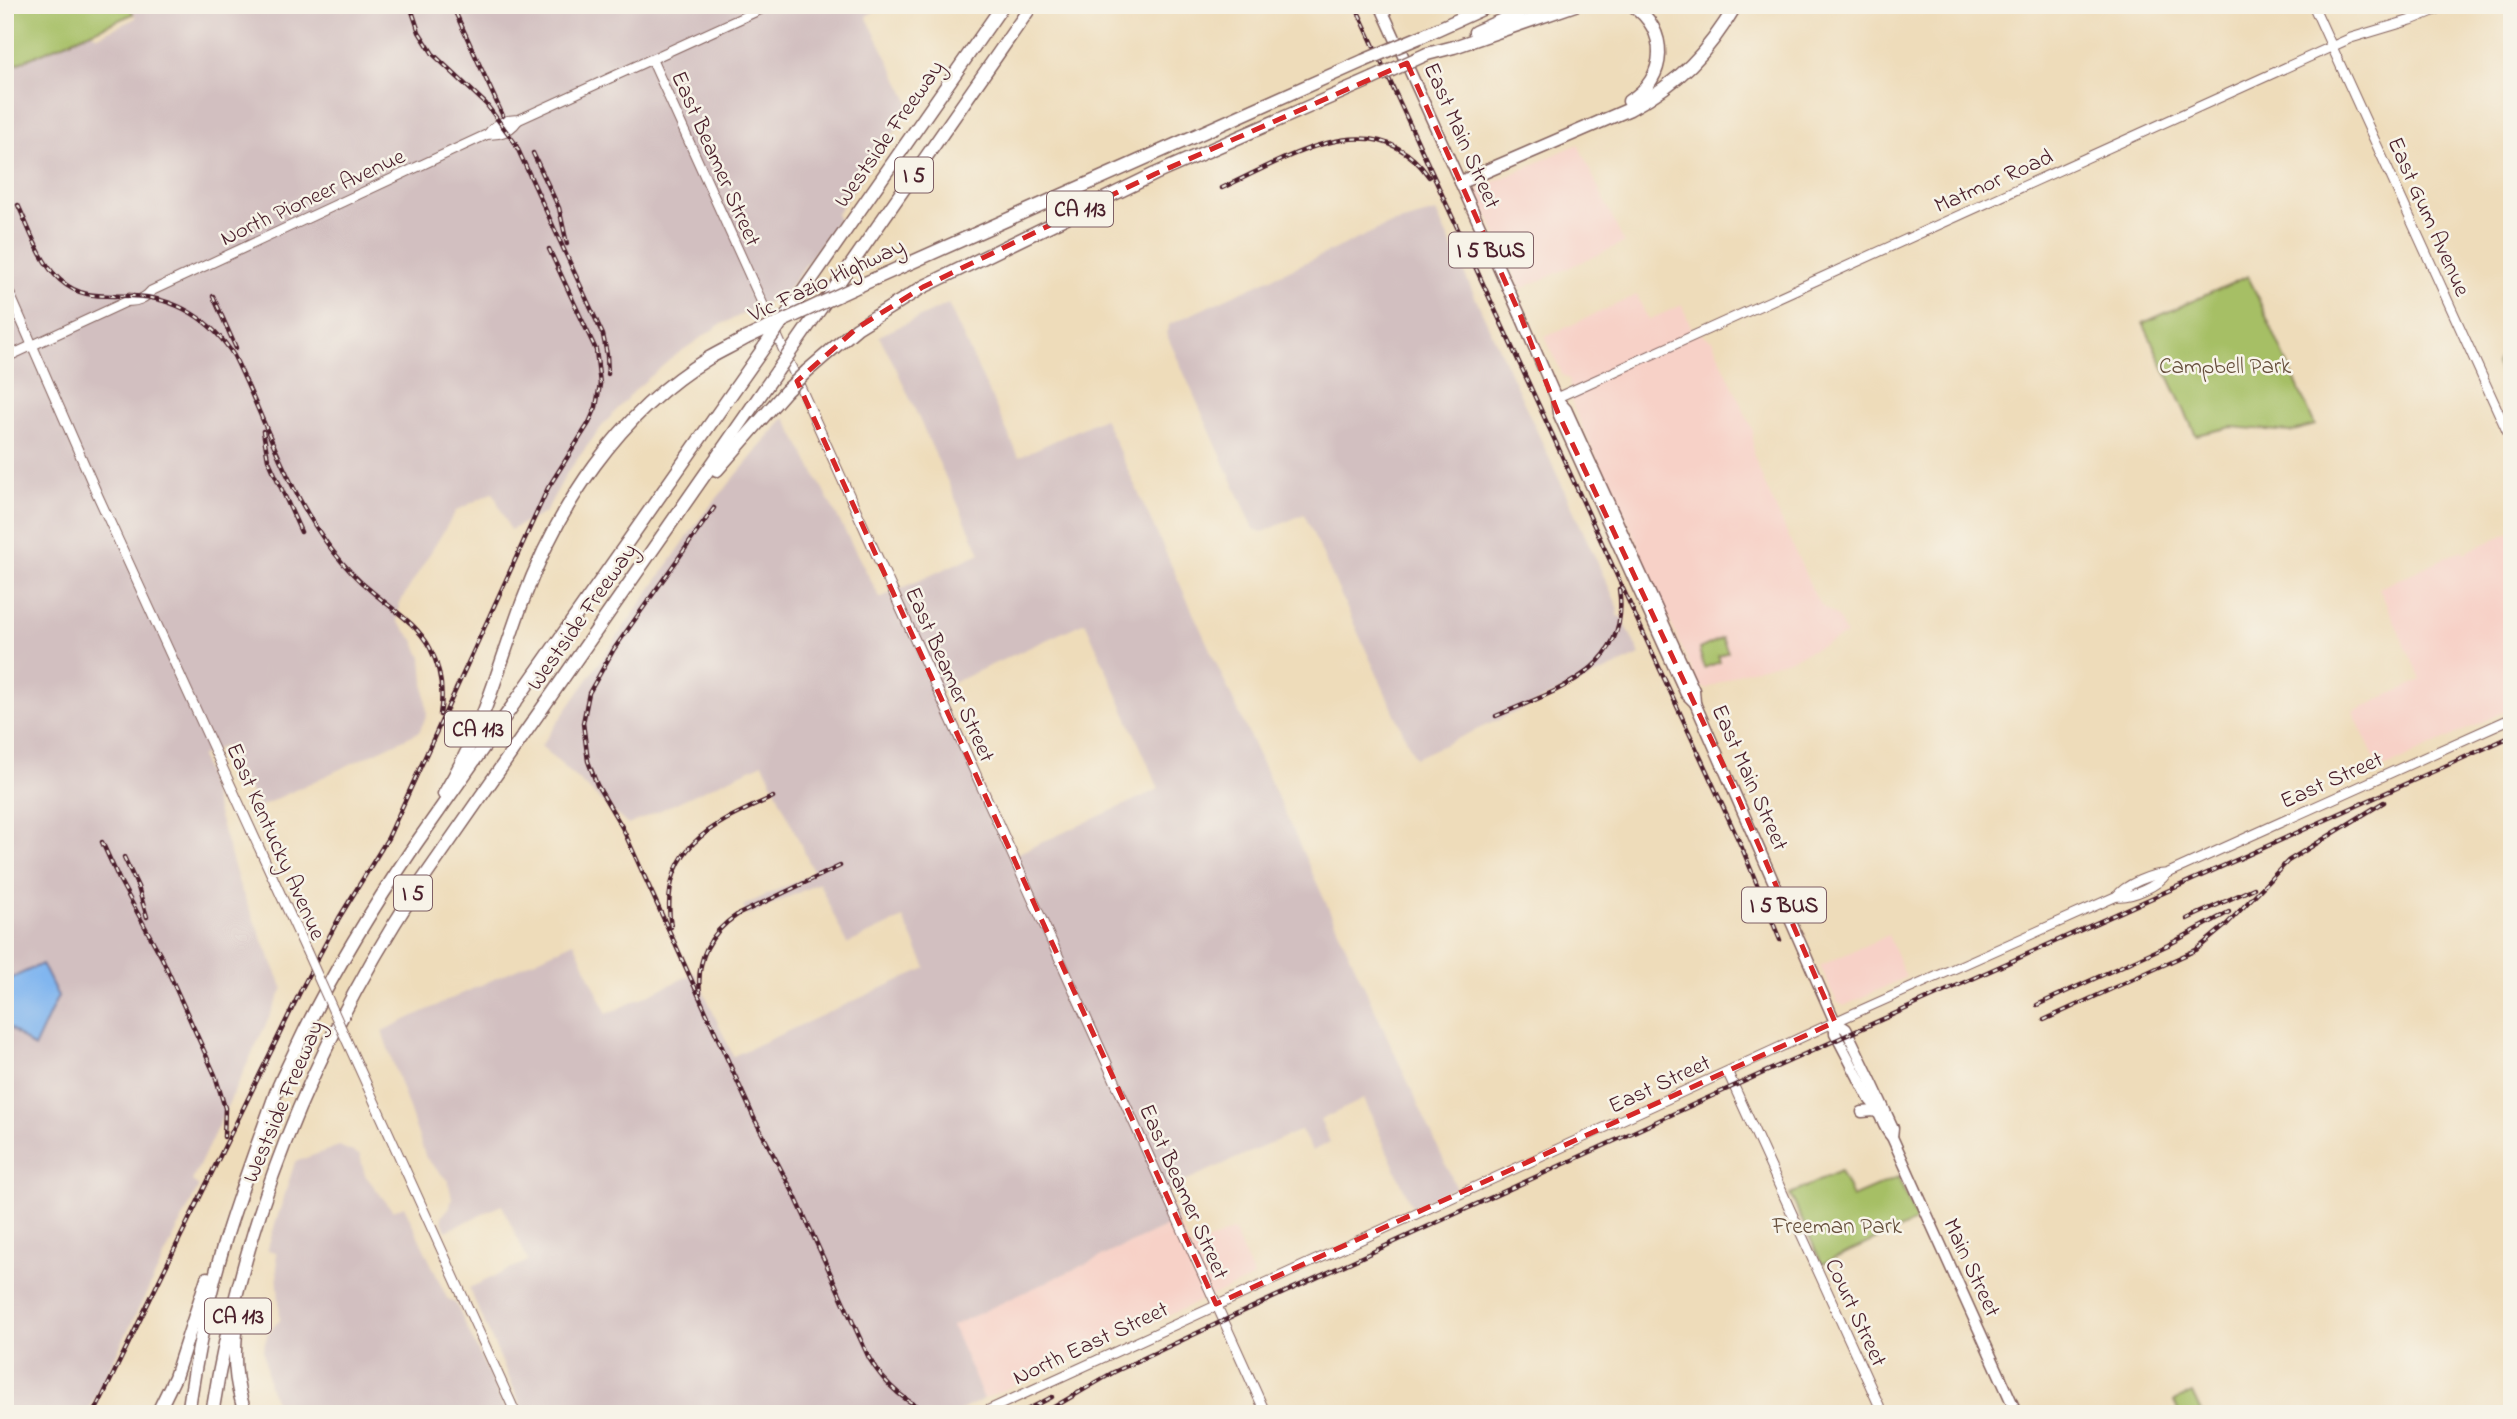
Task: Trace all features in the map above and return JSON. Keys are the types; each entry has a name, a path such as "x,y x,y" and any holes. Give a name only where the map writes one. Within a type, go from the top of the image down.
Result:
{"highway":[{"name":"Westside Freeway","path":"188,1414 197,1361 223,1249 272,1101 336,970 415,845 1003,5"},
{"name":"Westside Freeway","path":"212,1414 232,1310 257,1219 279,1156 308,1084 343,1011 376,953 422,880 1032,5"},
{"name":"Vic Fazio Highway","path":"415,845 471,745 493,691 522,604 559,520 618,435 660,395 708,358 746,338 1491,5"},
{"name":"CA 113","path":"673,520 786,391 807,371 857,328 923,287 1132,184 1536,5"},
{"path":"1427,54 1575,5"},
{"path":"1461,182 1471,172 1628,103 1647,88 1659,66 1659,43 1647,17 1632,5"},
{"path":"1461,182 1630,109 1656,95 1696,63 1736,5"},
{"path":"157,1414 175,1377 244,1166 266,1109 272,1101"},
{"name":"CA 113","path":"246,1414 236,1381 234,1352 238,1315 257,1219"}],"main road":[{"name":"East Main Street","path":"1380,5 1556,398 1566,409 1694,690 1695,703 1835,1022"},
{"name":"Main Street","path":"1835,1022 1835,1033 1892,1139 2017,1414"},
{"name":"Main Street","path":"1835,1022 1846,1029 1893,1128 1892,1139"}],"street":[{"name":"North Pioneer Avenue","path":"5,358 146,290 151,291 488,134 497,135 513,128 519,120 770,5"},
{"name":"East Gum Avenue","path":"2313,5 2512,442"},
{"name":"Matmor Road","path":"1556,398 2332,46 2448,5"},
{"name":"East Beamer Street","path":"652,60 1266,1414"},
{"name":"East Kentucky Avenue","path":"5,283 98,496 516,1414"},
{"name":"East Street","path":"1216,1304 2117,896 2130,886 2158,874 2166,874 2512,718"},
{"name":"Court Street","path":"1728,1073 1883,1414"},
{"name":"North East Street","path":"979,1414 1216,1304"}],"highlighted area":[{"path":"1407,63 1521,317 1558,413 1734,788 1835,1022 1216,1304 797,381 857,328 923,287 1155,174"}],"shaded area":[{"path":"131,5 873,5 876,11 866,16 912,107 836,215 839,218 785,294 718,326 673,357 636,389 603,425 567,473 545,513 510,530 493,492 456,511 399,604 397,621 414,640 422,658 427,715 419,732 259,807 224,746 201,756 240,887 283,988 192,1181 199,1186 87,1414 5,1414 5,69 87,31 98,36 136,18"},
{"path":"1578,144 1624,243 1521,289 1476,190"},
{"path":"1436,212 1618,607 1617,616 1622,617 1640,655 1415,758 1304,514 1261,533 1254,529 1166,333 1170,324 1388,225"},
{"path":"1637,295 1648,320 1682,305 1692,329 1712,340 1753,431 1753,453 1763,480 1817,600 1838,617 1846,635 1789,660 1740,673 1706,689 1697,682 1621,507 1573,407 1569,379 1563,376 1545,337"},
{"path":"948,304 1019,457 1104,418 1456,1187 1412,1207 1364,1099 1320,1120 1330,1142 1312,1151 1301,1130 1164,1190 1178,1221 952,1326 984,1399 953,1414 525,1414 469,1288 528,1261 502,1205 446,1231 442,1216 450,1207 452,1198 448,1181 426,1158 382,1031 574,942 607,1014 695,973 733,1056 926,968 903,918 847,944 819,883 747,916 743,906 814,873 763,763 628,825 541,746 702,516 785,417 880,598 980,553 879,336","holes":["1085,622 1159,789 1012,856 937,690"]},
{"path":"2512,531 2512,582 2509,584 2512,591 2512,708 2380,770 2353,712 2421,680 2379,588 2462,550 2464,553"},
{"path":"1888,935 1906,977 1844,1006 1837,1002 1820,966"},
{"path":"339,1146 360,1155 365,1175 393,1211 404,1206 447,1298 456,1304 507,1414 280,1414 269,1386 263,1349 268,1333 280,1320 276,1252 267,1250 295,1162"},
{"path":"1178,1221 1191,1249 1233,1230 1254,1277 984,1399 951,1326"}],"green space":[{"path":"5,5 130,5 133,14 5,69"},
{"name":"Campbell Park","path":"2248,276 2315,425 2290,432 2232,427 2196,435 2143,323"},
{"path":"2512,353 2512,395 2496,364 2498,359"},
{"path":"1722,638 1728,652 1718,656 1720,662 1704,668 1699,649"},
{"name":"Freeman Park","path":"1840,1171 1852,1197 1898,1177 1917,1221 1822,1264 1790,1194"},
{"path":"2192,1393 2202,1414 2180,1414 2174,1401"}],"water":[{"path":"42,964 58,996 34,1048 5,1024 5,981"}],"railway":[{"path":"410,5 419,32 433,54 486,104 515,143 603,335 608,374"},
{"path":"452,5 503,116"},
{"path":"1355,5 1742,848 1780,940"},
{"path":"1222,188 1301,151 1329,142 1357,139 1383,142 1407,154 1429,177"},
{"path":"533,153 559,208 567,244"},
{"path":"18,205 46,264 68,286 85,294 148,297 177,306 203,321 225,343 234,356 290,481 316,528 349,571 410,623 430,648 441,680 440,715"},
{"path":"94,1414 303,986 339,918 388,838 548,488 589,423 596,407 600,384 596,350 549,249"},
{"path":"213,296 236,348"},
{"path":"263,431 268,459 301,532"},
{"path":"714,508 614,649 589,693 583,723 588,761 597,785 622,827 755,1120 795,1196 869,1358 897,1392 915,1405 935,1414"},
{"path":"1496,716 1564,686 1601,658 1613,640 1620,617 1619,589"},
{"path":"1042,1414 1114,1372 1242,1312 1725,1090 2512,736"},
{"path":"671,927 669,900 673,877 682,858 695,842 711,829 773,797"},
{"path":"2044,1020 2196,950 2226,925 2288,861 2384,802"},
{"path":"102,842 162,958 215,1075 225,1108 224,1137"},
{"path":"124,857 138,887 147,917"},
{"path":"700,993 700,970 706,949 727,922 840,866"},
{"path":"2187,919 2254,888"},
{"path":"2037,1005 2168,945 2229,912"},
{"path":"1019,1414 1052,1397"}]}
